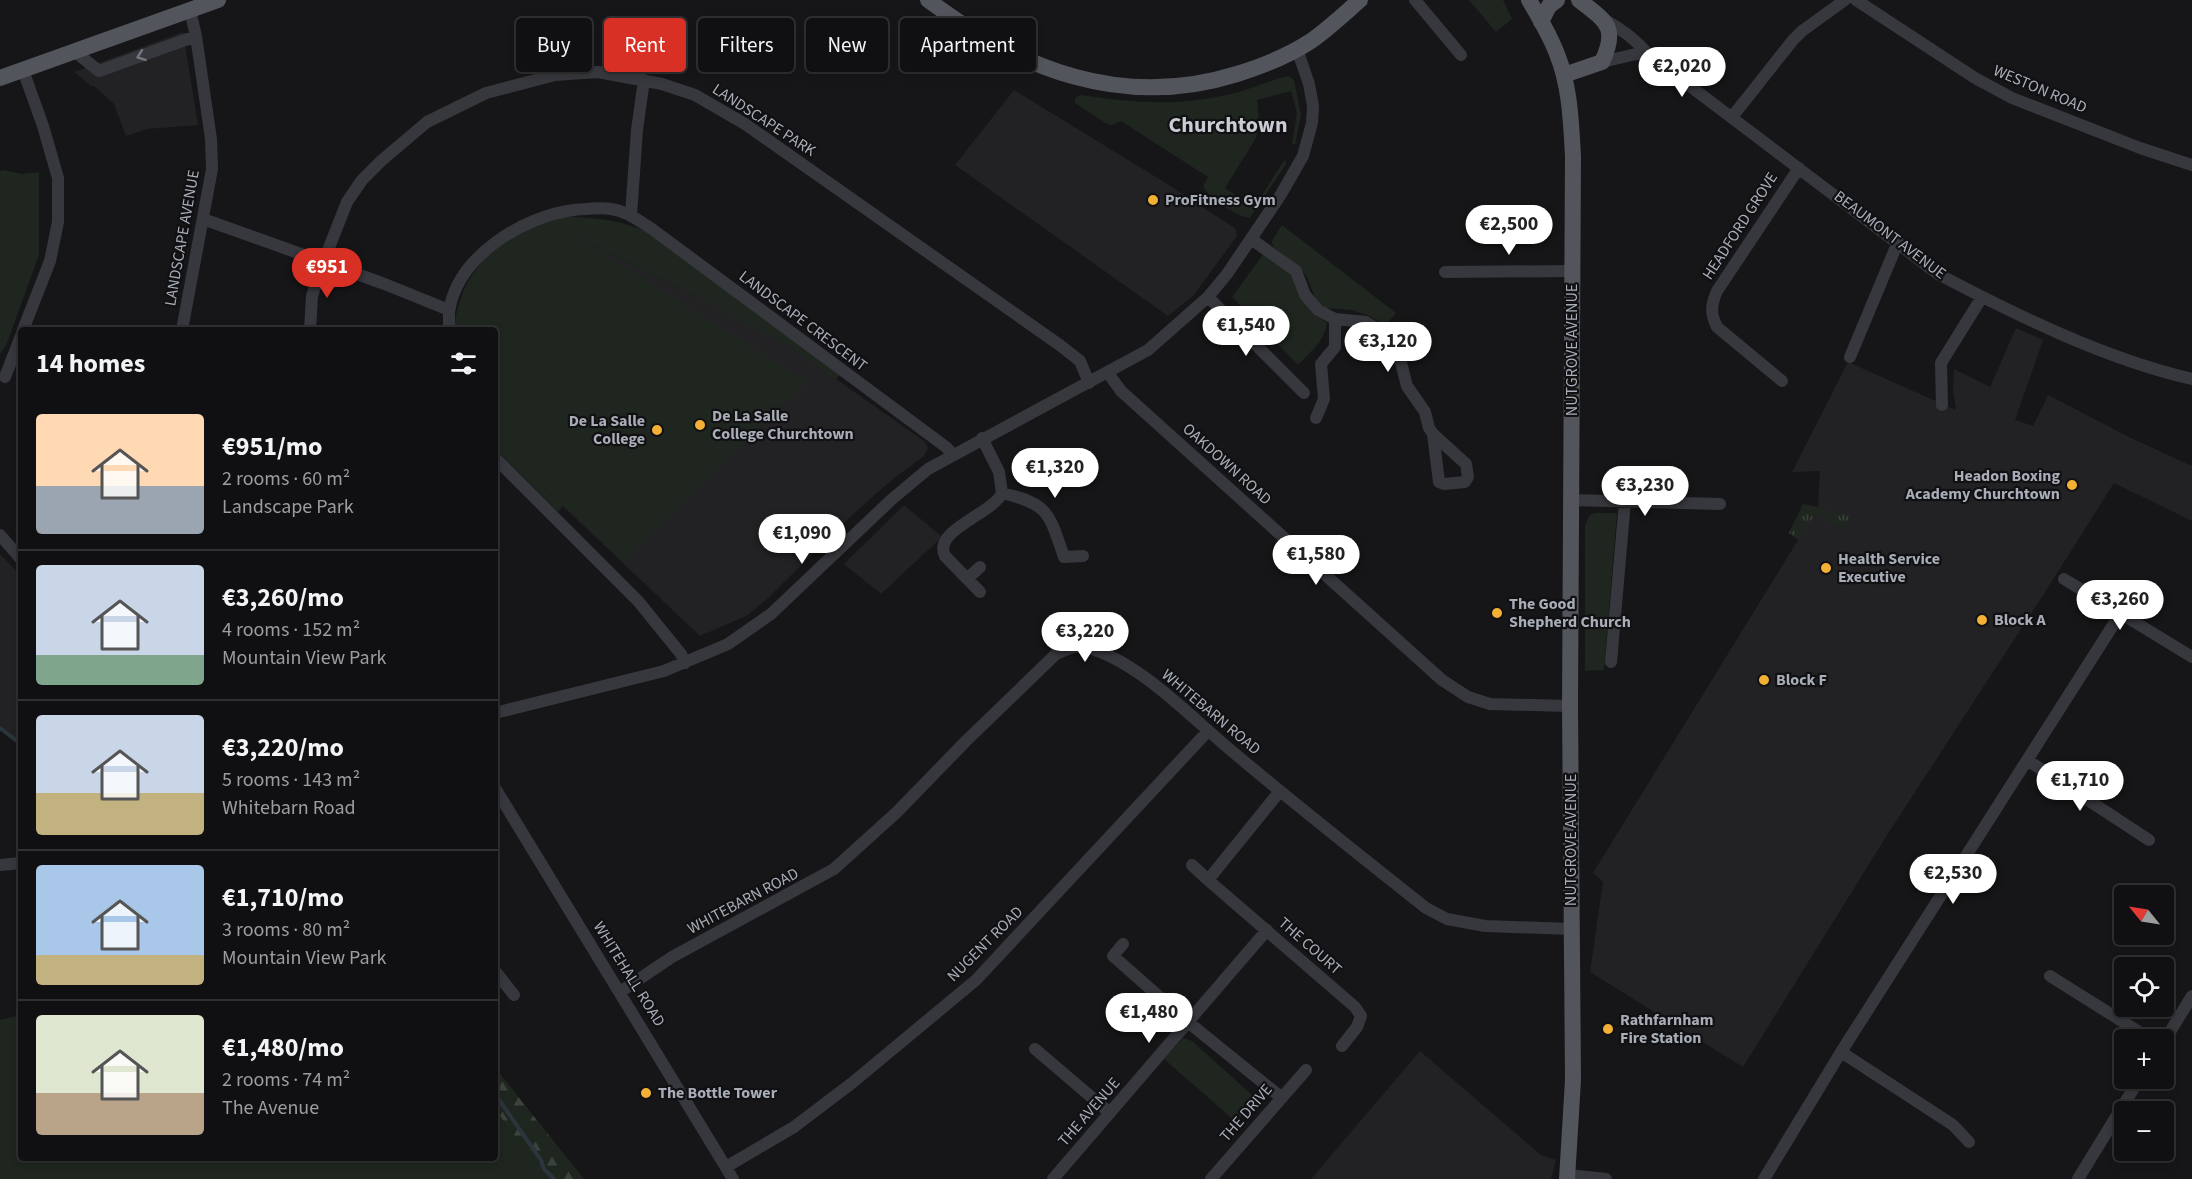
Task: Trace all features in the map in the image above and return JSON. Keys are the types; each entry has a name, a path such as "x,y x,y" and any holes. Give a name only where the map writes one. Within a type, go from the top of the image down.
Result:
{"main road":[{"path":"0,78 218,0"},
{"path":"928,0 973,32 1016,57 1065,75 1122,86 1173,88 1204,83 1260,66 1297,49 1325,30 1360,0"},
{"name":"NUTGROVE AVENUE","path":"1529,0 1558,55 1564,75 1573,156 1570,706 1573,1080 1567,1177"},
{"path":"1541,21 1549,6 1557,0"},
{"name":"BEAUMONT AVENUE","path":"1579,0 1605,20"},
{"path":"1564,75 1602,62 1610,44 1609,30 1605,20"}],"street":[{"path":"1415,0 1461,55"},
{"path":"1732,117 1793,40 1845,0"},
{"name":"WESTON ROAD","path":"1856,0 1975,78 2012,98 2140,148 2192,165"},
{"name":"LANDSCAPE AVENUE","path":"183,327 212,169 211,139 190,10"},
{"name":"BEAUMONT AVENUE","path":"1605,20 1618,27 1639,43 1649,55 1938,273 1982,297 2069,337 2145,366 2192,379"},
{"path":"74,51 99,71 196,36"},
{"path":"498,712 664,671 728,644 771,614 891,500 928,469 1148,350 1208,297 1227,274 1290,179 1308,142 1312,123 1309,84 1297,49"},
{"path":"1602,62 1636,54 1649,55"},
{"path":"22,70 43,126 58,178 58,222 50,261 24,327"},
{"name":"LANDSCAPE PARK","path":"310,327 312,296 347,202 362,180 427,122 486,93 555,75 598,72 644,80 695,95 746,124 1061,345 1080,361 1089,383"},
{"path":"631,215 637,130 644,80"},
{"name":"HEADFORD GROVE","path":"1782,381 1717,327 1712,317 1712,304 1717,291 1799,168"},
{"name":"LANDSCAPE CRESCENT","path":"449,327 449,310 465,276 495,242 517,228 553,213 611,208 631,215 946,447 953,455"},
{"path":"203,219 382,283 449,310"},
{"path":"1251,239 1296,271 1305,295 1318,310 1335,319 1366,322 1390,337 1399,355 1407,386 1425,412 1433,434"},
{"path":"1850,357 1898,242"},
{"name":"NUTGROVE AVENUE","path":"1445,272 1572,271"},
{"path":"1208,297 1304,393"},
{"path":"1942,405 1941,363 1982,297"},
{"path":"1316,418 1324,399 1321,364 1335,347 1335,319"},
{"path":"5,377 18,344"},
{"name":"OAKDOWN ROAD","path":"1108,373 1121,391 1442,680 1468,697 1490,704 1570,706"},
{"path":"980,592 945,556 942,543 948,536 996,502 1002,493 999,472 982,438"},
{"path":"498,461 638,601 681,654 685,663"},
{"path":"1002,493 1038,504 1047,513 1064,557 1083,556"},
{"path":"1571,500 1720,504"},
{"path":"1611,662 1625,501"},
{"path":"0,535 18,556"},
{"path":"968,579 980,567"},
{"path":"2064,579 2192,657"},
{"path":"1764,1179 1841,1052 2117,619 2123,615"},
{"name":"WHITEBARN ROAD","path":"620,992 672,957 834,869 897,812 1056,654 1075,645 1096,650 1119,661 1163,692 1280,791 1425,908 1447,919 1485,926 1571,929"},
{"name":"NUGENT ROAD","path":"726,1167 794,1127 852,1083 976,980 1208,731"},
{"path":"2027,760 2149,840"},
{"path":"1208,880 1280,791"},
{"name":"WHITEHALL ROAD","path":"498,793 733,1179"},
{"path":"0,865 18,863"},
{"name":"THE COURT","path":"1192,865 1355,1007 1361,1016 1357,1027 1342,1046"},
{"name":"THE AVENUE","path":"1053,1179 1267,930"},
{"path":"1123,944 1113,956 1188,1022 1282,1098"},
{"path":"498,975 514,995"},
{"path":"2050,976 2134,1029"},
{"path":"2172,1029 2192,996"},
{"path":"1035,1049 1110,1113"},
{"path":"1841,1052 1953,1125 1969,1142"},
{"name":"THE DRIVE","path":"1211,1179 1306,1070"},
{"path":"2078,1179 2133,1089"},
{"path":"1567,1177 1606,1179"}],"shaded area":[{"path":"183,32 198,125 147,129 126,136 114,104 74,72"},
{"path":"1014,90 1236,229 1237,236 1193,296 1168,316 955,165"},
{"name":"De La Salle College Churchtown","path":"561,228 779,339 924,441 928,448 924,456 893,479 850,517 748,615 700,636 509,455 498,357 498,327 486,327"},
{"path":"2016,328 2043,340 2015,420 2033,426 2048,395 2133,439 2192,466 2192,521 2114,483 1889,832 1743,1067 1590,972 1603,882 1593,873 1798,540 1789,533 1803,504 1818,507 1820,471 1792,472 1848,362 1956,410 1953,390 1954,369 1990,387"},
{"path":"904,505 942,537 881,594 844,564"},
{"path":"0,554 18,573 18,742 0,729"},
{"path":"1420,1051 1541,1155 1556,1160 1551,1179 1311,1179"}],"green space":[{"path":"1469,0 1503,0 1512,19 1496,32"},
{"path":"1288,76 1294,80 1301,115 1295,145 1292,144 1297,113 1291,91 1257,100 1259,120 1256,138 1225,188 1254,208 1285,159 1286,164 1250,218 1231,211 1210,196 1203,186 1208,177 1121,121 1112,125 1107,124 1075,103 1075,98 1080,95 1139,102 1194,100 1235,93"},
{"path":"0,171 22,174 39,172 39,255 6,346 0,354"},
{"path":"556,218 593,218 629,225 647,232 840,374 836,380 779,339 572,234 807,382 623,561 522,467 563,506 558,512 498,452 498,327 454,327 457,312 468,281 487,257 514,237"},
{"path":"1282,225 1396,313 1385,326 1370,316 1352,310 1326,308 1316,300 1307,277 1300,268 1273,247 1272,241"},
{"path":"1264,253 1288,271 1296,282 1303,301 1312,313 1327,323 1320,341 1298,365 1232,297"},
{"path":"1803,504 1851,516 1844,529 1816,513 1799,539 1789,533"},
{"path":"1617,513 1604,670 1585,671 1585,525 1590,515"},
{"path":"18,1016 18,1161 498,1161 498,1071 583,1179 0,1179 0,1020"},
{"path":"1183,1038 1192,1041 1252,1095 1254,1102 1236,1122 1164,1059"},
{"path":"498,1072 584,1179 544,1179 524,1147 514,1139 498,1112"}],"waterway":[{"path":"0,728 18,742"},
{"path":"498,1098 541,1160 544,1169 554,1179"}],"place":[{"name":"ProFitness Gym","path":"1153,200"},
{"name":"De La Salle College Churchtown","path":"700,425"},
{"name":"De La Salle College","path":"657,430"},
{"name":"Headon Boxing Academy Churchtown","path":"2072,485"},
{"name":"Health Service Executive","path":"1826,568"},
{"name":"The Good Shepherd Church","path":"1497,613"},
{"name":"Block A","path":"1982,620"},
{"name":"Block F","path":"1764,680"},
{"name":"Rathfarnham Fire Station","path":"1608,1029"},
{"name":"The Bottle Tower","path":"646,1093"}],"district":[{"name":"Churchtown","path":"1228,125"}]}
